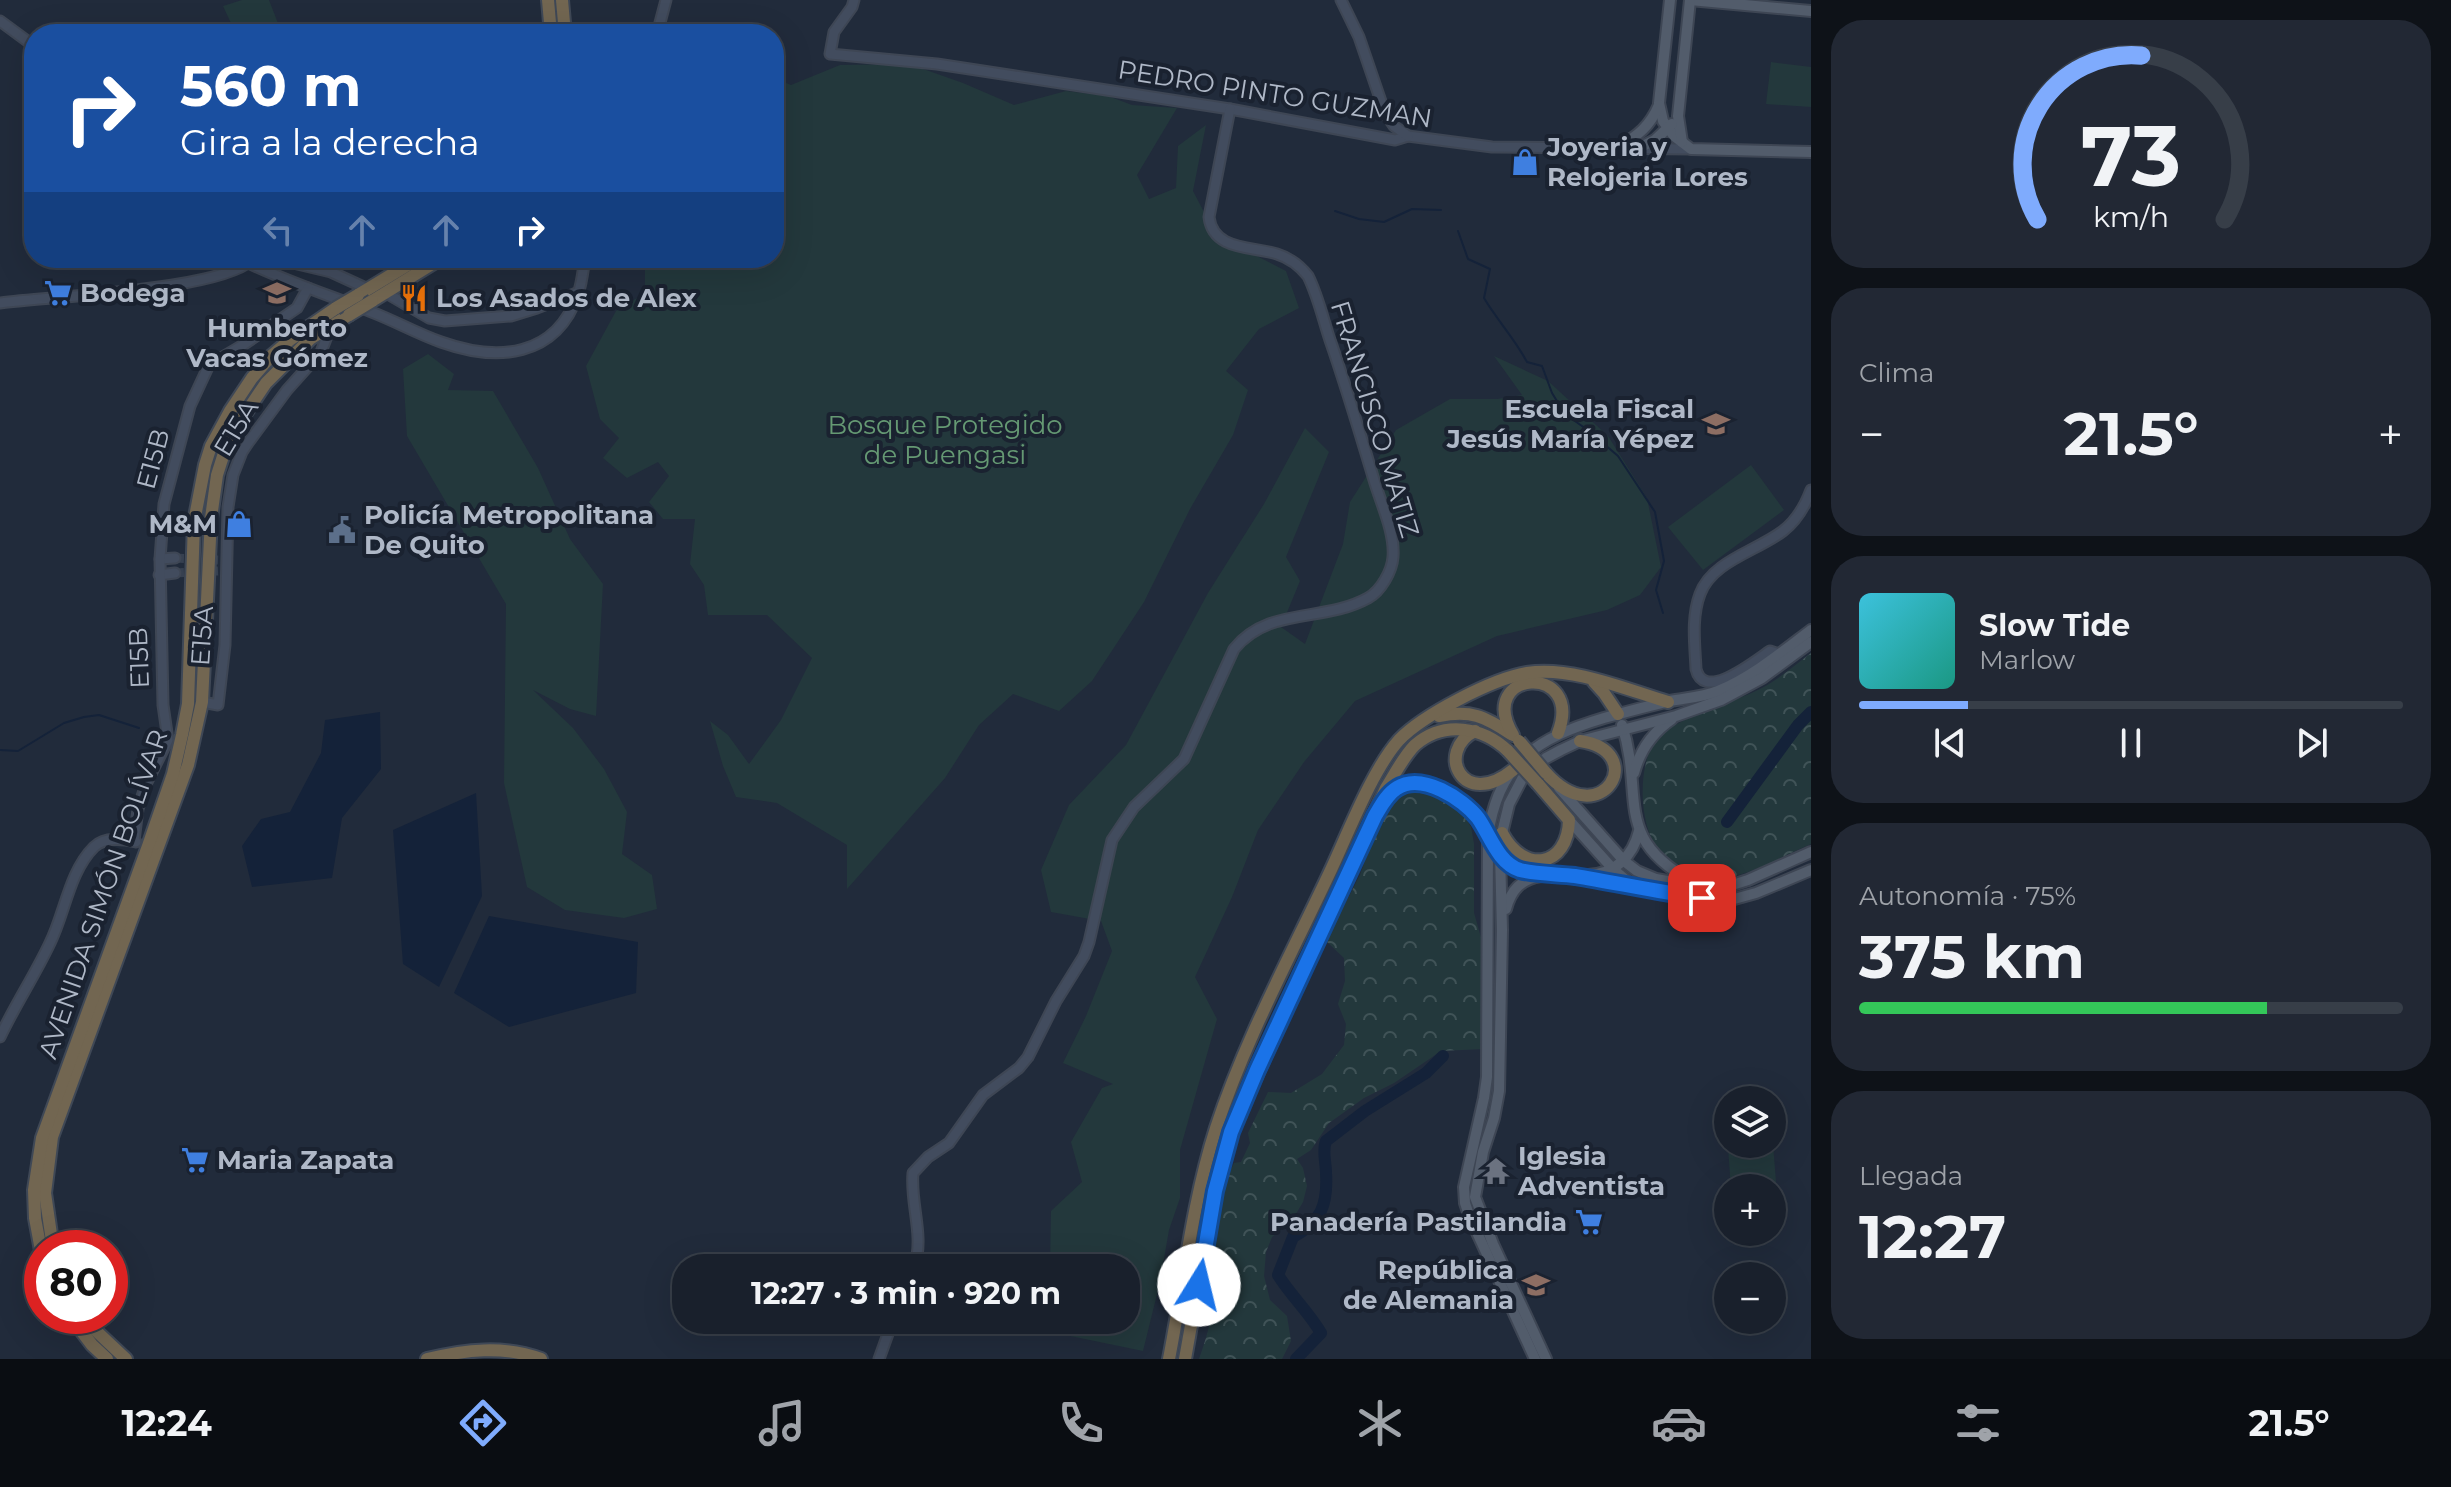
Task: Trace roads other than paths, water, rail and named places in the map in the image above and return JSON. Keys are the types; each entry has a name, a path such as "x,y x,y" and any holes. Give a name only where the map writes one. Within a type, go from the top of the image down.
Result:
{"highway":[{"path":"548,0 550,24"},
{"path":"562,0 564,24"},
{"name":"AVENIDA SIMÓN BOLÍVAR","path":"37,1230 34,1190 42,1138 177,761 188,704 194,522 200,483 211,446 252,378 271,356 309,325 336,308 366,295 405,268"},
{"name":"AVENIDA SIMÓN BOLÍVAR","path":"50,1230 45,1193 52,1137 188,765 202,702 211,518 217,475 224,453 233,432 266,383 299,349 349,315 366,295 386,293 426,268"},
{"path":"1169,1359 1200,1185 1217,1127 1241,1065 1391,750 1421,722 1474,693 1527,673 1562,672 1668,702"},
{"path":"1592,680 1618,714"},
{"path":"1386,788 1406,777 1426,778 1444,787 1518,855 1531,860 1543,859 1564,844 1569,820 1516,738 1504,712 1506,700 1517,686 1535,681 1553,690 1561,703 1563,722 1558,733"},
{"path":"1421,722 1439,716 1468,713 1491,721 1516,738"},
{"path":"1185,1359 1215,1191 1231,1132 1386,788 1406,755 1435,733 1459,728 1475,731 1492,737 1542,779 1570,792 1586,796 1600,794 1610,785 1615,771 1612,756 1599,745 1580,741"},
{"path":"1475,731 1461,741 1455,756 1456,765 1465,779 1489,785 1513,770"},
{"path":"1375,816 1395,789 1412,783 1439,790 1469,808"},
{"path":"84,1334 107,1359"},
{"path":"99,1334 126,1359"},
{"path":"427,1359 470,1350 493,1349 541,1359"}],"main road":[{"path":"1670,0 1660,112 1668,129 1687,145"},
{"path":"1687,145 1678,116 1690,0 1811,11"},
{"path":"1663,57 1684,59"},
{"path":"1618,147 1644,130 1659,103"},
{"path":"1641,147 1655,140 1678,116"},
{"name":"PEDRO PINTO GUZMAN","path":"1687,145 1811,152"},
{"path":"1535,1359 1465,1203 1464,1187 1487,1077 1496,799 1513,770 1538,746 1558,733 1618,714 1719,691 1748,676 1811,630"},
{"path":"1546,1359 1475,1197 1499,1091 1502,930 1500,853 1495,835 1522,779 1546,758 1580,741 1676,716 1743,690 1811,642"},
{"path":"1618,714 1623,728 1639,831 1669,868 1702,887"},
{"path":"1632,779 1636,764 1652,737 1676,716"},
{"path":"1557,785 1624,861 1646,876 1721,888 1737,885 1811,852"},
{"path":"1569,820 1613,869 1635,888"},
{"path":"1502,930 1508,900 1523,881 1543,876 1597,875 1613,869 1624,861 1634,847 1639,831"},
{"path":"1500,853 1509,864 1520,870 1732,901 1811,870"}],"street":[{"path":"660,24 666,0"},
{"name":"PEDRO PINTO GUZMAN","path":"854,0 834,32 830,54 937,64 1230,109 1395,140 1408,136 1492,147 1687,145"},
{"path":"1341,0 1359,37 1385,113 1394,126 1408,136"},
{"path":"0,21 24,39"},
{"name":"FRANCISCO MATIZ","path":"918,1254 920,1246 913,1173 928,1157 949,1143 983,1095 1019,1068 1034,1048 1056,1001 1084,956 1112,840 1134,807 1184,759 1234,649 1243,637 1263,625 1343,608 1368,598 1377,591 1393,559 1391,535 1308,276 1285,257 1226,242 1216,236 1210,224 1230,109"},
{"path":"0,303 187,283 240,268"},
{"path":"267,268 438,341 489,353 518,351 541,342 554,332 579,292 583,268"},
{"path":"314,268 331,272 366,295"},
{"name":"E15B","path":"134,841 138,809 146,784 168,740 163,705 159,575 164,504 190,406 209,365 297,308 308,288"},
{"path":"386,293 429,318 450,321 511,316 579,292"},
{"name":"E15A","path":"202,702 218,705 225,645 222,566 233,475 242,452 287,390 321,352 331,326"},
{"path":"1779,654 1770,651 1719,682 1703,681 1696,669 1696,608 1706,583 1722,567 1781,533 1804,506 1811,490"},
{"path":"160,560 175,558"},
{"path":"159,575 175,573"},
{"path":"0,1037 50,944 68,894 89,854 103,841 112,839 148,846"},
{"path":"879,1359 888,1334"}],"water":[{"path":"380,712 381,769 342,818 332,878 252,887 242,846 261,819 290,812 321,753 325,720"},
{"path":"476,793 482,896 439,987 403,964 393,830"},
{"path":"489,916 638,942 636,993 509,1027 454,993"}],"waterway":[{"path":"1335,211 1359,219 1384,222 1412,209 1441,210"},
{"path":"1458,231 1468,259 1490,269 1484,298 1527,362 1542,366 1552,393 1565,414 1618,456 1655,512 1664,561 1656,590 1663,613"},
{"path":"1727,822 1798,725 1811,712"},
{"path":"0,750 18,751 64,723 84,717 99,715 139,728"},
{"path":"1296,1359 1321,1333 1278,1275 1293,1237 1316,1219 1324,1203 1326,1141 1365,1111 1426,1073 1443,1056"}],"tunnel":[{"path":"175,558 218,560"},
{"path":"175,573 218,571"}],"place":[{"name":"Joyeria y Relojeria Lores","path":"1525,162"},
{"name":"Bodega","path":"58,293"},
{"name":"Humberto Vacas Gómez","path":"277,293"},
{"name":"Los Asados de Alex","path":"414,298"},
{"name":"Escuela Fiscal Jesús María Yépez","path":"1716,424"},
{"name":"M&M","path":"239,524"},
{"name":"Policía Metropolitana De Quito","path":"342,530"},
{"name":"Maria Zapata","path":"195,1160"},
{"name":"Iglesia Adventista","path":"1496,1171"},
{"name":"Panadería Pastilandia","path":"1589,1222"},
{"name":"República de Alemania","path":"1536,1285"}],"park label":[{"name":"Bosque Protegido de Puengasi","path":"945,440"}]}
